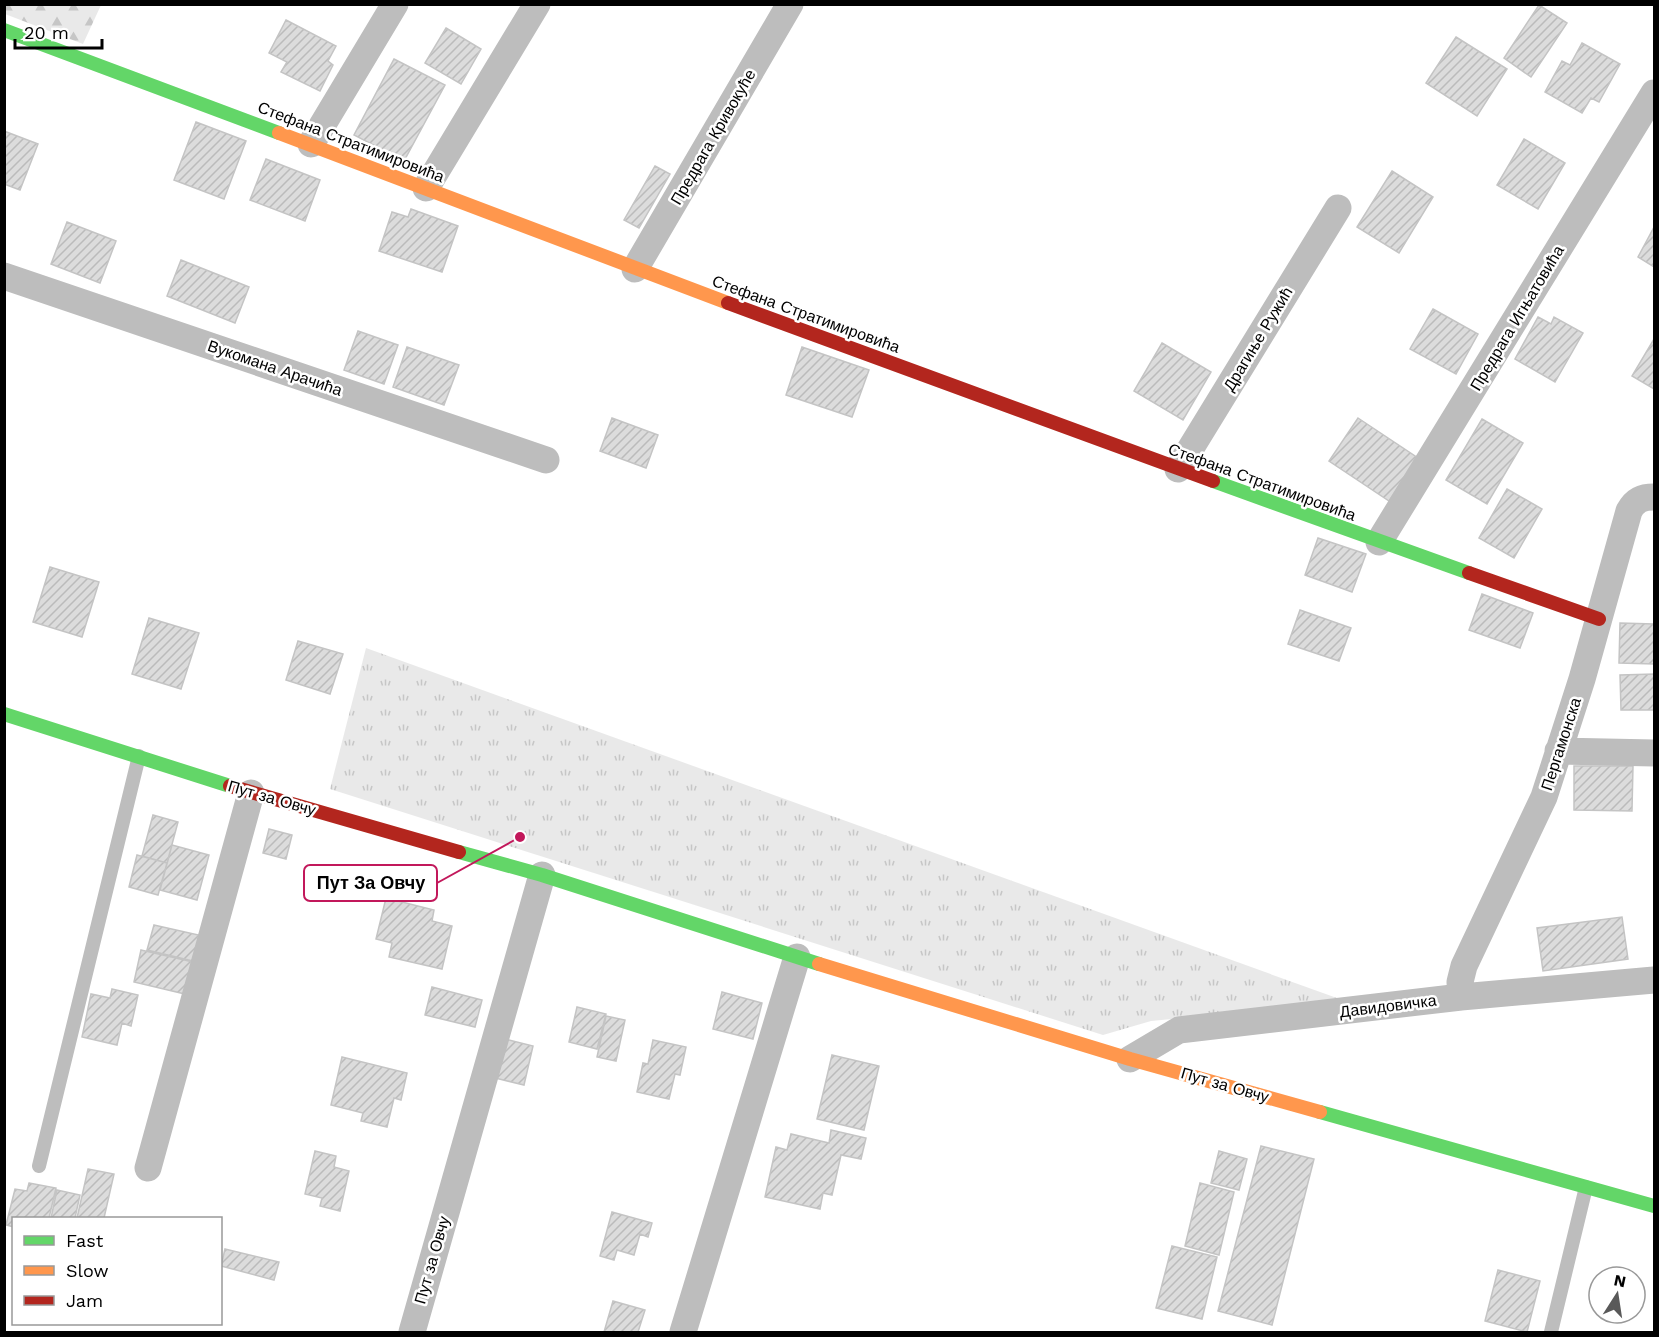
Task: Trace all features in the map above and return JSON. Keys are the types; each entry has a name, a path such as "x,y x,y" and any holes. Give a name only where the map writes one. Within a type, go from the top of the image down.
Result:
{"street":[{"path":"311,144 395,4"},
{"path":"426,188 537,4"},
{"name":"Предрага Кривокуће","path":"635,269 790,4"},
{"name":"Стефана Стратимировића","path":"4,30 311,144 635,269 1088,434 1178,470 1599,619"},
{"name":"Предрага Игњатовића","path":"1380,542 1654,93"},
{"name":"Драгиње Ружић","path":"1178,470 1338,208"},
{"name":"Вукомана Арачића","path":"4,276 546,460"},
{"name":"Пергамонска","path":"1461,997 1460,982 1464,966 1533,823 1558,751 1599,619 1629,511 1633,503 1654,497"},
{"name":"Пут за Овчу","path":"4,714 251,793 542,875 797,957 1130,1059 1654,1206"},
{"path":"1558,751 1654,753"},
{"path":"148,1168 251,793"},
{"name":"Пут за Овчу","path":"412,1332 542,875"},
{"path":"683,1332 797,957"},
{"name":"Давидовичка","path":"1130,1059 1179,1030 1461,997 1654,980"}],"lane":[{"path":"39,1166 139,756"},
{"path":"1551,1332 1586,1187"}],"green space":[{"path":"4,5 101,5 83,44 5,14"},
{"path":"366,648 1348,1002 1151,1021 1103,1035 330,789"}],"building":[{"path":"1539,5 1567,23 1531,77 1504,58"},
{"path":"286,20 336,46 328,61 333,65 320,91 281,72 287,62 269,53"},
{"path":"446,28 481,49 461,84 425,63"},
{"path":"1456,37 1507,69 1477,116 1426,83"},
{"path":"1582,43 1620,64 1599,102 1591,98 1582,113 1545,92 1562,61 1570,65"},
{"path":"394,59 445,85 404,161 354,135"},
{"path":"196,122 246,141 224,199 174,180"},
{"path":"4,131 38,144 20,190 4,184"},
{"path":"1524,139 1565,163 1538,209 1497,185"},
{"path":"266,159 320,180 305,221 250,200"},
{"path":"655,166 670,174 639,228 624,220"},
{"path":"1392,171 1433,197 1399,253 1357,227"},
{"path":"411,209 458,226 442,272 379,251 392,212 408,217"},
{"path":"67,222 116,241 100,283 51,264"},
{"path":"1654,227 1654,267 1638,257"},
{"path":"181,260 249,287 235,323 167,296"},
{"path":"1433,309 1478,334 1456,374 1410,349"},
{"path":"1538,317 1551,324 1554,317 1583,333 1555,382 1515,359"},
{"path":"358,331 398,345 384,384 344,370"},
{"path":"1654,339 1654,389 1632,376"},
{"path":"1162,343 1211,372 1183,420 1134,391"},
{"path":"407,347 459,365 444,405 393,387"},
{"path":"802,347 869,370 852,417 786,395"},
{"path":"612,418 658,435 646,468 600,451"},
{"path":"1358,418 1418,458 1389,501 1329,461"},
{"path":"1482,419 1523,443 1487,504 1446,480"},
{"path":"1507,489 1542,509 1514,558 1479,538"},
{"path":"1318,538 1366,554 1352,592 1305,575"},
{"path":"50,567 99,582 82,637 33,622"},
{"path":"1482,594 1533,613 1520,648 1469,630"},
{"path":"1300,610 1351,628 1339,661 1288,644"},
{"path":"149,618 199,633 181,689 132,674"},
{"path":"1620,623 1654,624 1654,664 1619,663"},
{"path":"298,641 343,654 330,694 286,680"},
{"path":"1654,674 1654,710 1621,710 1620,675"},
{"path":"1574,766 1633,766 1632,811 1574,810"},
{"path":"153,815 178,822 167,863 142,856"},
{"path":"269,829 292,835 286,859 263,853"},
{"path":"172,845 209,855 197,900 160,890"},
{"path":"137,855 167,863 158,895 129,887"},
{"path":"386,898 434,910 432,921 452,926 442,969 389,957 392,943 376,939"},
{"path":"1622,917 1628,959 1543,971 1537,928"},
{"path":"154,925 203,936 197,962 147,950"},
{"path":"141,950 193,962 185,994 134,982"},
{"path":"432,987 482,1000 475,1027 425,1015"},
{"path":"112,989 138,995 131,1026 122,1023 117,1045 82,1037 91,994 110,998"},
{"path":"722,992 762,1003 753,1039 713,1029"},
{"path":"577,1007 606,1014 597,1049 569,1042"},
{"path":"606,1016 625,1020 616,1061 597,1057"},
{"path":"505,1039 533,1046 524,1085 495,1078"},
{"path":"653,1040 686,1047 680,1075 675,1074 669,1099 637,1092 643,1063 648,1064"},
{"path":"832,1055 879,1066 864,1130 817,1119"},
{"path":"342,1057 407,1073 401,1100 394,1098 387,1127 361,1121 363,1113 331,1105"},
{"path":"831,1130 866,1138 861,1159 841,1155 832,1195 823,1193 820,1209 765,1197 776,1147 787,1150 791,1134 829,1143"},
{"path":"1261,1146 1314,1159 1272,1325 1218,1311"},
{"path":"315,1151 336,1156 334,1167 349,1171 340,1211 320,1206 322,1198 305,1194"},
{"path":"1219,1151 1247,1159 1239,1190 1211,1183"},
{"path":"88,1169 114,1174 104,1217 77,1217"},
{"path":"29,1183 56,1188 49,1217 12,1217 12,1226 6,1225 15,1189 27,1191"},
{"path":"1200,1183 1234,1192 1219,1255 1185,1246"},
{"path":"57,1190 80,1195 75,1217 51,1217"},
{"path":"612,1212 652,1223 648,1237 640,1234 634,1255 617,1250 614,1260 600,1256"},
{"path":"1172,1246 1217,1257 1202,1319 1156,1308"},
{"path":"225,1249 279,1262 274,1280 222,1266"},
{"path":"1498,1270 1540,1281 1527,1332 1485,1321"},
{"path":"613,1301 645,1310 638,1332 604,1332"}],"traffic: fast":[{"path":"4,30 279,133"},
{"path":"1213,481 1469,573"},
{"path":"4,714 230,786"},
{"path":"459,852 542,875 819,964"},
{"path":"1320,1112 1654,1206"}],"traffic: slow":[{"path":"279,133 728,303"},
{"path":"819,964 1130,1059 1320,1112"}],"traffic: jam":[{"path":"728,303 1213,481"},
{"path":"1469,573 1599,619"},
{"path":"230,786 459,852"}],"place":[{"name":"Пут За Овчу","path":"520,837"}]}
